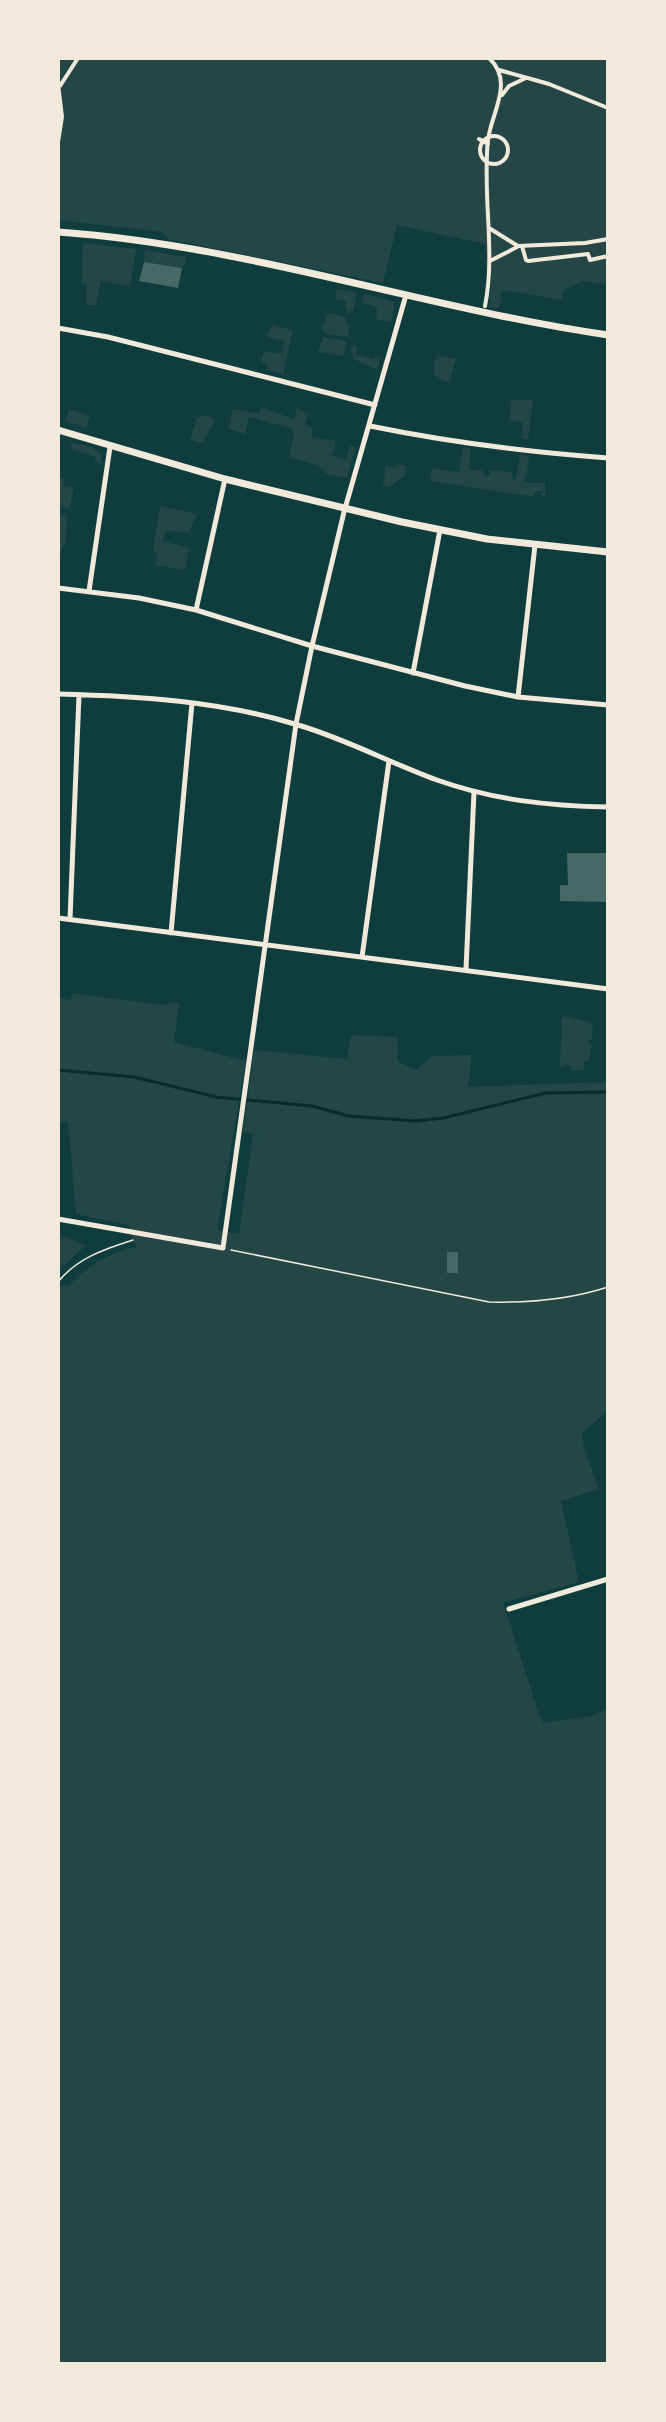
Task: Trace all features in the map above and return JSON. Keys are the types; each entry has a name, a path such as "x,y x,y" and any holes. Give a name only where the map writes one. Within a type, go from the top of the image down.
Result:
{"street":[{"path":"58,142 61,129 59,85 78,58"},
{"path":"489,58 498,70 502,95"},
{"path":"498,70 549,84 608,108"},
{"path":"485,306 490,261 486,162 492,118 502,95 509,86 524,79"},
{"path":"481,140 489,137 501,138 508,151 496,164 486,162"},
{"path":"481,140 488,148"},
{"path":"481,140 480,151 486,162"},
{"path":"489,228 520,246 528,261 588,254 590,260 608,256"},
{"path":"58,232 199,250 545,324 608,335"},
{"path":"490,261 520,246 585,243 608,239"},
{"path":"58,1219 223,1248 296,724 345,509 406,295"},
{"path":"58,328 108,337 375,405"},
{"path":"370,426 511,449 608,458"},
{"path":"58,430 225,479 345,509 440,530 535,545 608,552"},
{"path":"89,591 110,447"},
{"path":"196,610 225,479"},
{"path":"413,673 440,530"},
{"path":"518,698 535,545"},
{"path":"58,588 139,598 196,610 312,646 518,698 608,705"},
{"path":"58,694 192,703 224,708 296,724 336,737 389,761 474,792 526,803 608,807"},
{"path":"70,919 79,695"},
{"path":"171,933 192,703"},
{"path":"362,957 389,761"},
{"path":"466,969 474,792"},
{"path":"58,918 608,988"},
{"path":"509,1609 608,1580"}],"path":[{"path":"58,1282 68,1270 97,1252 145,1236"},
{"path":"223,1248 489,1302 521,1303 558,1300 608,1287"}],"shaded area":[{"path":"58,59 607,59 607,284 584,281 564,289 562,300 503,290 499,308 489,307 492,271 486,270 485,244 397,225 383,283 168,239 162,232 59,220"},
{"path":"83,243 136,249 130,286 101,281 96,305 86,305 87,285 82,284"},
{"path":"145,250 186,257 185,266 182,268 144,262"},
{"path":"337,289 357,293 353,311 349,314 345,308 346,301 335,299"},
{"path":"363,294 395,302 391,322 376,319 378,307 363,303"},
{"path":"330,313 347,318 348,337 326,334 322,329"},
{"path":"272,325 293,330 283,374 266,370 267,364 261,362 264,352 282,353 285,341 267,337"},
{"path":"323,337 346,341 344,356 318,352"},
{"path":"353,345 357,347 357,355 374,359 376,356 380,359 377,370 354,359 351,351"},
{"path":"438,356 454,359 457,356 449,382 444,382 434,374 434,363"},
{"path":"511,400 533,400 528,439 522,438 523,422 510,421"},
{"path":"261,408 294,419 297,408 308,414 305,425 313,429 311,437 336,441 332,456 346,460 350,445 355,448 347,478 327,474 317,465 289,457 294,434 291,428 249,417 245,434 229,429 233,409 260,414"},
{"path":"69,409 90,416 86,428 65,421"},
{"path":"207,415 215,419 203,443 190,440 197,418"},
{"path":"70,442 95,448 95,451 102,456 100,464 95,461 96,457 71,449"},
{"path":"463,447 471,449 469,469 483,471 485,477 489,477 490,470 512,472 512,479 516,480 520,455 529,456 527,473 523,481 545,483 545,496 542,496 543,491 535,491 534,497 430,481 432,469 459,472"},
{"path":"397,464 406,466 405,476 389,487 383,485 386,466 395,468"},
{"path":"59,477 64,479 63,486 74,488 69,508 59,507"},
{"path":"160,506 197,514 189,533 167,530 162,541 189,548 185,570 156,565 157,552 153,551"},
{"path":"58,514 67,516 66,543 63,544 59,559"},
{"path":"72,993 161,1005 179,1002 174,1042 246,1061 217,1230 239,1234 253,1135 264,1137 243,1132 254,1050 347,1059 351,1035 397,1037 398,1062 416,1070 432,1056 472,1055 468,1087 607,1082 607,1412 582,1433 584,1448 599,1489 561,1501 579,1582 503,1603 542,1723 592,1716 607,1709 607,2363 59,2363 58,1291 62,1285 69,1286 99,1261 136,1247 128,1225 76,1214 68,1121 58,1121 59,998 71,1000"},
{"path":"562,1016 589,1022 593,1028 592,1040 589,1039 589,1043 592,1044 589,1061 584,1062 584,1070 571,1070 571,1066 564,1065 563,1069 560,1066"},
{"path":"62,1236 86,1245 59,1270 59,1240"}],"building":[{"path":"144,262 182,268 178,288 139,281"},
{"path":"567,853 608,853 608,902 560,901 560,885 568,885"},
{"path":"447,1252 458,1252 458,1273 447,1273"}],"waterway":[{"path":"58,1070 134,1077 216,1097 312,1106 349,1116 415,1121 443,1118 546,1093 608,1092"}]}
